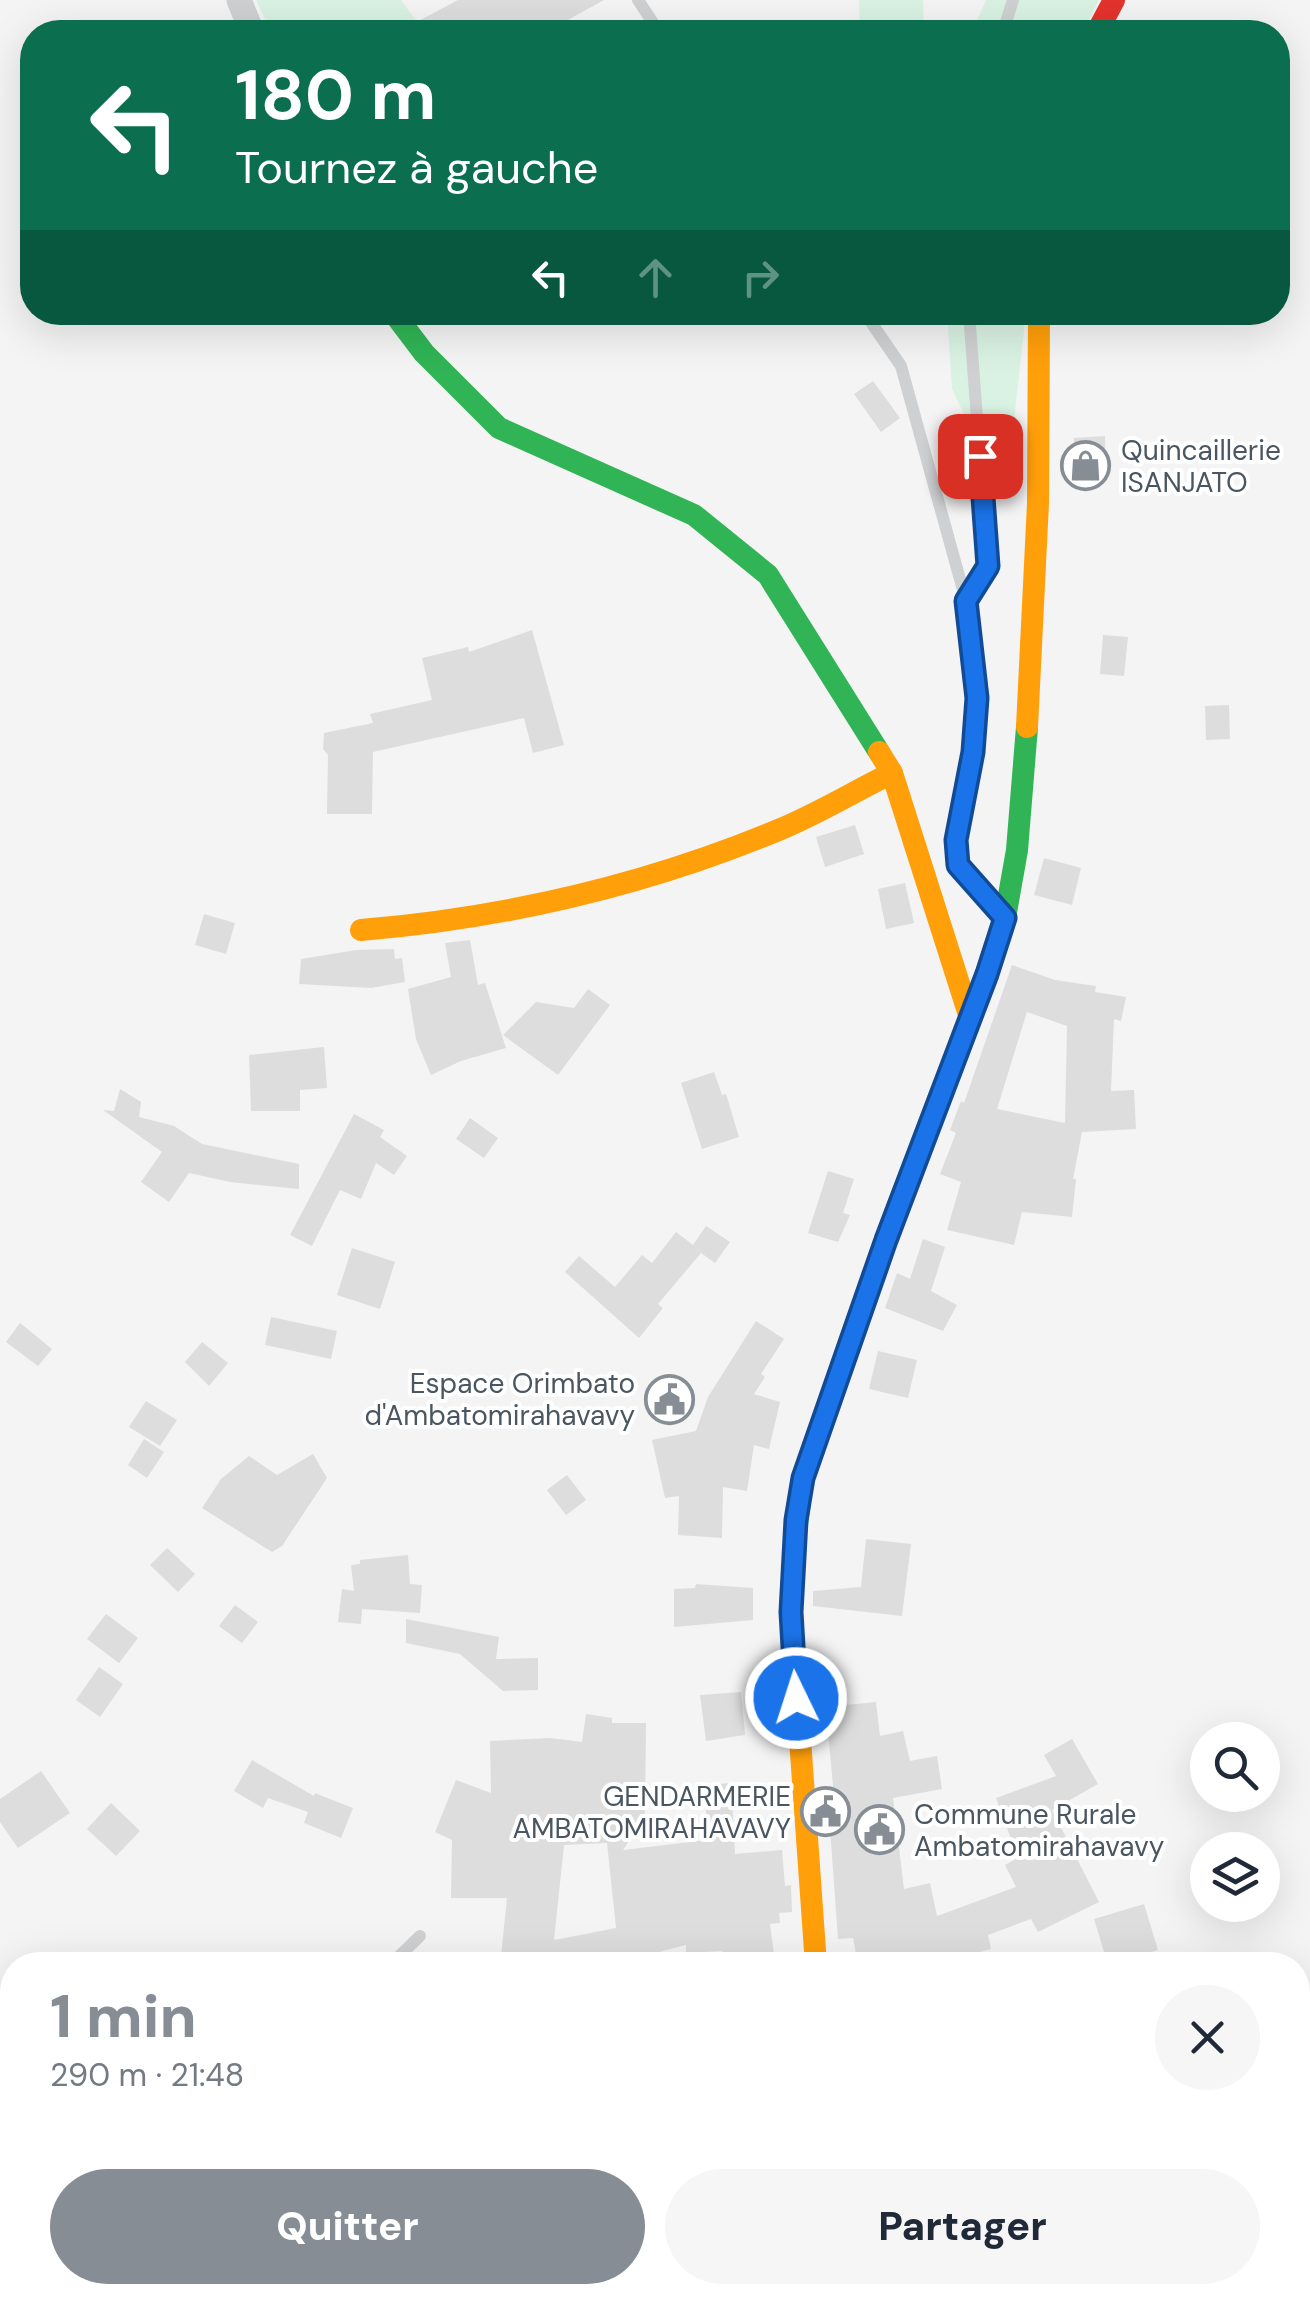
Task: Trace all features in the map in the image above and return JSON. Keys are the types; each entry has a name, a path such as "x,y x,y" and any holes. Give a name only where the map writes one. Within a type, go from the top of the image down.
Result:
{"main road":[{"path":"404,325 424,353 500,428 694,515 768,574 892,773 970,1018"},
{"path":"815,1952 791,1612 796,1520 803,1478 884,1243 1005,918 1024,780 1038,503 1039,325"},
{"path":"361,930 420,927 597,894 778,831 892,773"}],"lane":[{"path":"873,325 900,366 966,601 977,698 973,752 956,840 958,865 1005,918"},
{"path":"966,601 988,566 970,325"},
{"path":"403,1952 420,1936"}],"green space":[{"path":"256,0 401,0 416,20 265,20"},
{"path":"859,0 923,0 924,20 860,20"},
{"path":"986,0 1099,0 1088,20 977,20"},
{"path":"948,325 1025,325 1005,500 952,389"}],"building":[{"path":"458,0 604,0 568,20 420,20"},
{"path":"873,381 900,418 881,432 854,394"},
{"path":"1105,436 1106,475 1075,477 1074,438"},
{"path":"532,630 564,745 533,753 524,718 373,752 372,814 327,814 328,755 323,749 324,733 373,723 370,714 432,700 422,658 468,647 469,652"},
{"path":"1103,635 1128,637 1124,676 1100,674"},
{"path":"1229,705 1230,739 1206,740 1205,706"},
{"path":"855,825 864,854 825,867 816,837"},
{"path":"1044,858 1081,868 1072,905 1034,895"},
{"path":"905,883 914,923 886,929 878,889"},
{"path":"204,914 235,923 226,954 195,945"},
{"path":"470,940 478,985 485,983 506,1048 461,1061 431,1075 416,1039 408,989 451,977 445,943"},
{"path":"394,949 395,959 402,958 405,982 371,988 299,984 301,959 356,950"},
{"path":"1012,965 1055,980 1096,986 1095,992 1126,997 1121,1021 1114,1019 1111,1091 1134,1090 1136,1129 1082,1132 1073,1179 1072,1217 1022,1212 1014,1245 947,1230 961,1182 940,1174 956,1133 950,1130 961,1101 964,1103","holes":["1027,1012 1067,1026 1065,1123 997,1109"]},
{"path":"588,989 610,1005 558,1075 503,1035 536,1002 574,1008"},
{"path":"324,1047 327,1088 300,1090 300,1111 251,1111 249,1055"},
{"path":"714,1072 722,1095 726,1094 739,1137 702,1149 681,1083"},
{"path":"120,1089 141,1102 139,1117 174,1126 202,1144 299,1164 299,1189 230,1182 189,1173 169,1202 141,1182 162,1152 103,1110 114,1111"},
{"path":"354,1114 384,1130 380,1137 407,1156 394,1175 376,1163 361,1199 340,1190 312,1246 290,1235"},
{"path":"470,1118 498,1138 484,1158 456,1139"},
{"path":"828,1171 854,1179 843,1213 850,1215 838,1242 808,1233"},
{"path":"706,1226 730,1242 715,1263 701,1253 658,1304 663,1308 639,1338 565,1272 579,1256 615,1287 642,1255 652,1263 676,1232 693,1245"},
{"path":"923,1239 945,1247 931,1291 957,1305 943,1331 885,1308 897,1273 910,1279"},
{"path":"352,1248 395,1262 380,1309 337,1295"},
{"path":"271,1317 337,1331 331,1359 265,1345"},
{"path":"756,1321 784,1339 761,1374 765,1377 754,1394 780,1402 769,1449 754,1445 747,1491 723,1487 722,1538 678,1535 679,1496 665,1498 652,1440 696,1431 708,1397"},
{"path":"20,1323 52,1349 38,1366 6,1342"},
{"path":"202,1342 228,1363 209,1386 185,1362"},
{"path":"878,1351 917,1360 908,1398 869,1389"},
{"path":"146,1401 177,1420 160,1446 129,1427"},
{"path":"144,1439 164,1452 147,1478 128,1465"},
{"path":"313,1454 327,1478 282,1546 272,1552 202,1508 221,1479 249,1456 277,1475"},
{"path":"567,1475 586,1500 566,1515 547,1490"},
{"path":"866,1539 911,1544 902,1616 813,1606 813,1591 861,1587"},
{"path":"167,1548 195,1574 178,1592 150,1565"},
{"path":"408,1555 410,1584 422,1585 420,1613 362,1609 361,1624 338,1622 342,1589 354,1591 351,1565 360,1564 360,1560"},
{"path":"696,1584 753,1588 753,1620 674,1627 674,1589 695,1588"},
{"path":"235,1605 258,1622 242,1643 219,1626"},
{"path":"106,1614 138,1638 119,1663 87,1639"},
{"path":"406,1619 499,1637 496,1659 538,1658 538,1690 503,1691 460,1654 406,1643"},
{"path":"99,1667 123,1684 100,1717 76,1700"},
{"path":"741,1692 745,1735 706,1741 700,1695"},
{"path":"876,1702 880,1736 903,1731 910,1761 937,1756 942,1789 893,1798 904,1889 930,1883 937,1916 1016,1887 1005,1865 1018,1858 996,1798 1056,1776 1044,1755 1072,1739 1098,1784 1052,1810 1099,1902 1038,1932 1031,1919 988,1935 991,1949 980,1952 856,1952 853,1938 838,1939 827,1787 833,1786 826,1710 846,1711 845,1705"},
{"path":"586,1714 612,1718 612,1723 646,1723 645,1817 623,1850 707,1840 705,1785 731,1783 735,1854 782,1850 785,1886 791,1885 792,1912 779,1913 780,1923 770,1924 774,1952 686,1952 686,1945 659,1952 501,1952 507,1898 451,1898 452,1840 435,1832 456,1780 491,1793 490,1741 550,1738 582,1742","holes":["607,1843 616,1928 554,1940 564,1845"]},
{"path":"252,1760 314,1796 315,1793 353,1808 341,1838 304,1823 308,1812 268,1798 263,1808 234,1791"},
{"path":"41,1771 70,1813 18,1848 0,1822 0,1799"},
{"path":"111,1803 140,1831 116,1856 87,1829"},
{"path":"1144,1904 1158,1950 1104,1952 1094,1919"}],"traffic: fast":[{"path":"403,325 424,353 499,428 694,515 768,575 879,752"},
{"path":"794,1548 803,1478 897,1208 1005,918 1017,850 1027,727"}],"traffic: slow":[{"path":"1027,727 1038,503 1039,325"},
{"path":"879,752 892,773 970,1018"},
{"path":"361,930 520,908 675,868 776,831 892,773"},
{"path":"794,1548 791,1612 815,1952"}],"traffic: jam":[{"path":"1103,20 1114,0"}],"place":[{"name":"Quincaillerie ISANJATO","path":"1086,466"},
{"name":"Espace Orimbato d'Ambatomirahavavy","path":"670,1399"},
{"name":"GENDARMERIE AMBATOMIRAHAVAVY","path":"826,1812"},
{"name":"Commune Rurale Ambatomirahavavy","path":"879,1830"}],"route":[{"path":"796,1698 791,1612 796,1520 803,1478 851,1335 1005,918 958,865 956,840 973,752 977,698 966,601 988,566 980,456"}]}
